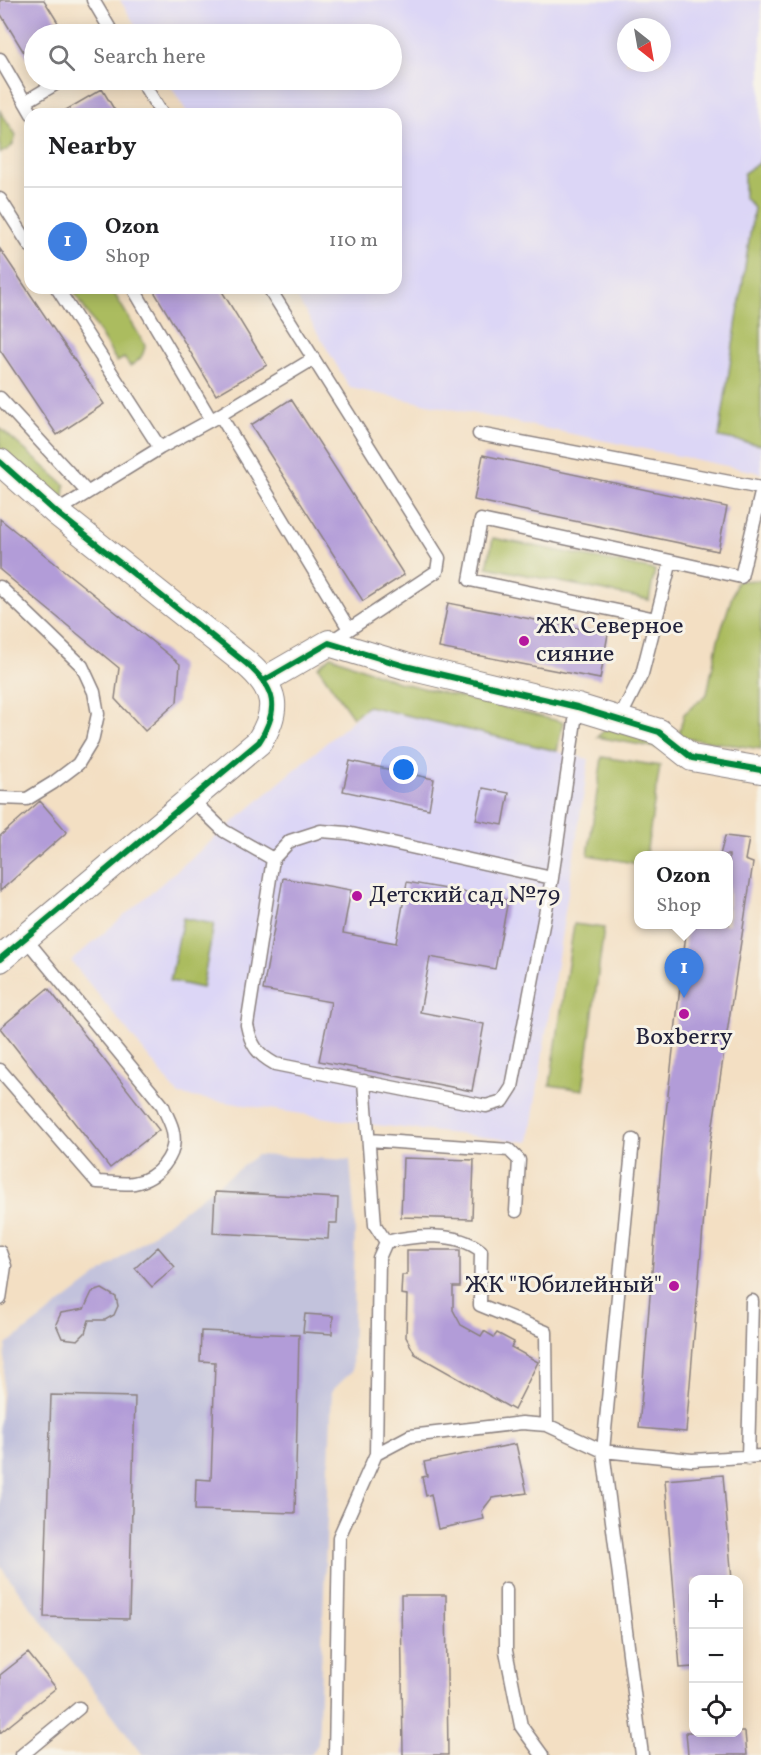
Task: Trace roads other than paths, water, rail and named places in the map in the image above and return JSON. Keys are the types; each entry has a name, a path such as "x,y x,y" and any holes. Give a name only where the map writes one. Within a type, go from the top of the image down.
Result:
{"street":[{"path":"0,462 56,512 265,680 272,703 270,725 259,742 0,959"},
{"path":"265,680 339,636 405,666 577,707 659,732 692,758 761,770"}],"lane":[{"path":"93,0 107,24"},
{"path":"1,62 28,108"},
{"path":"25,102 45,90"},
{"path":"147,90 158,108"},
{"path":"0,200 24,237"},
{"path":"61,294 160,448"},
{"path":"137,294 215,418 339,636 437,571 439,558 273,294"},
{"path":"56,512 313,358"},
{"path":"0,398 87,492"},
{"path":"479,434 761,488"},
{"path":"656,619 470,580 482,520 741,578 761,493"},
{"path":"619,720 642,674 671,561"},
{"path":"0,587 82,666 94,692 98,714 92,741 78,764 27,799 0,798"},
{"path":"552,878 347,832 321,831 290,841 273,859 247,1025 250,1041 260,1055 275,1064 486,1106 503,1101 512,1087 552,878 577,707"},
{"path":"192,800 224,831 273,859"},
{"path":"0,1070 97,1182 135,1183 151,1176 169,1159 173,1147 173,1132 163,1106 25,938"},
{"path":"364,1081 375,1225 386,1242"},
{"path":"369,1140 509,1150 519,1160 516,1211"},
{"path":"633,1140 603,1450 642,1755"},
{"path":"386,1242 412,1236 468,1241 481,1251 480,1305 546,1332 547,1425"},
{"path":"335,1755 339,1537 376,1454 379,1258 386,1242"},
{"path":"0,1252 5,1266 0,1299"},
{"path":"748,1458 752,1301"},
{"path":"376,1454 410,1436 522,1423 547,1425 603,1450 692,1460 761,1456"},
{"path":"506,1588 506,1651 521,1726 542,1755"},
{"path":"22,1755 79,1708"}],"place":[{"name":"ЖК Северное сияние","path":"524,641"},
{"name":"Детский сад №79","path":"357,896"},
{"name":"Ozon","path":"684,998"},
{"name":"Boxberry","path":"684,1014"},
{"name":"ЖК \"Юбилейный\"","path":"674,1286"}]}
